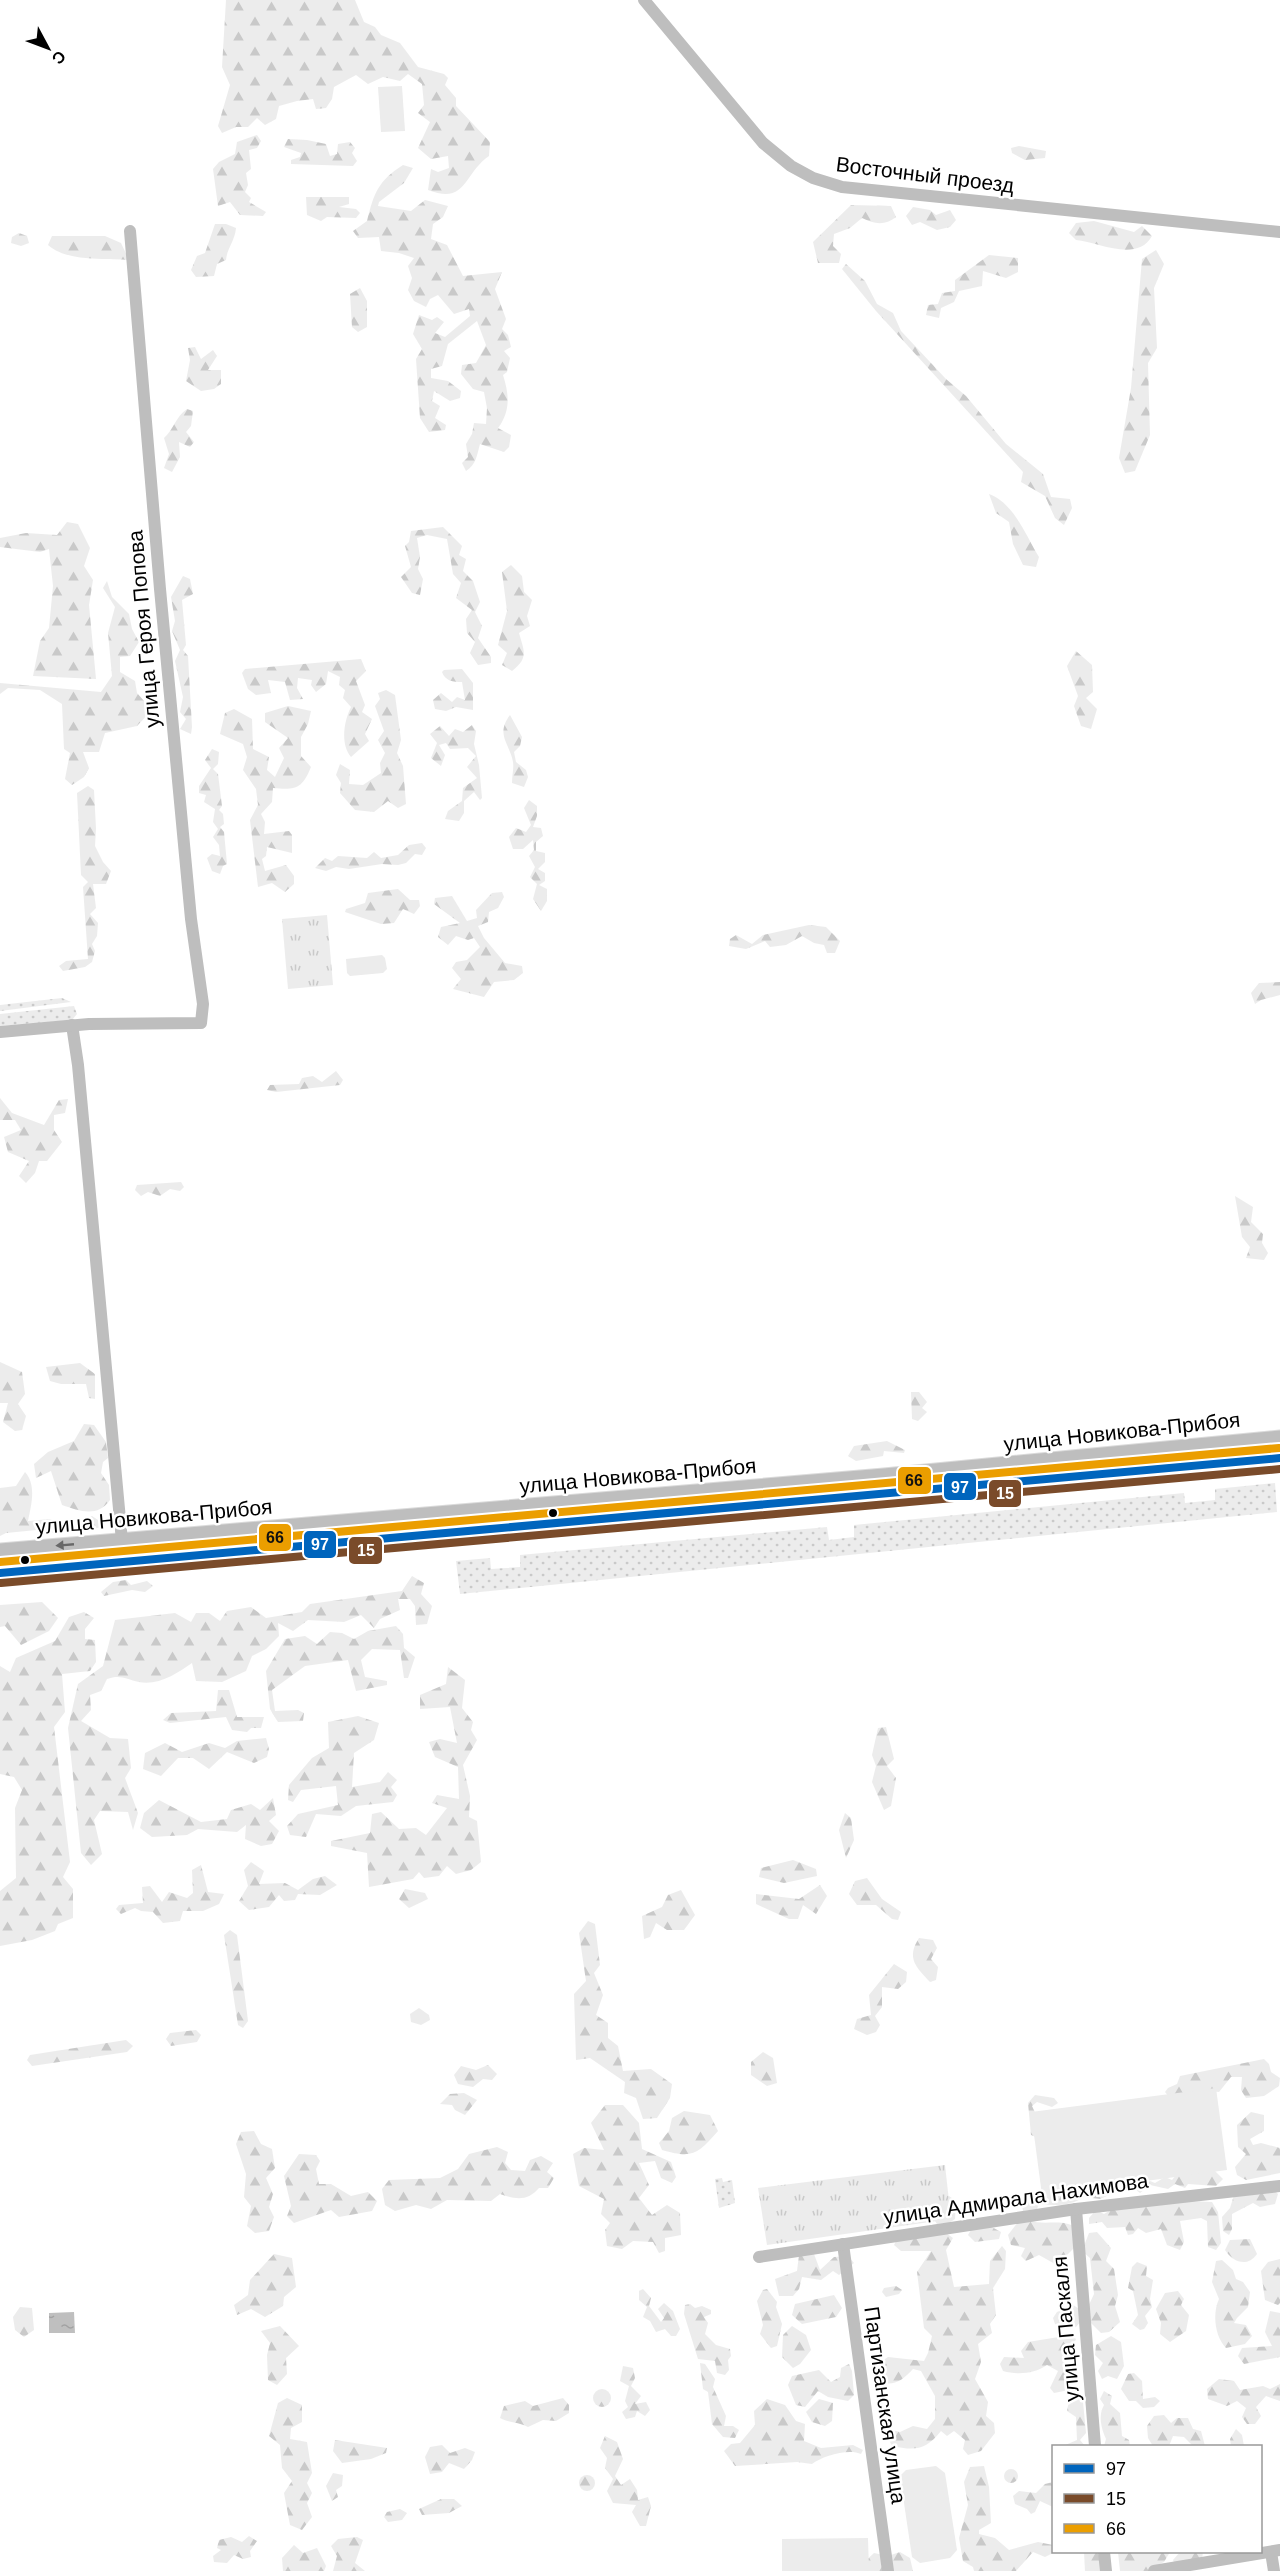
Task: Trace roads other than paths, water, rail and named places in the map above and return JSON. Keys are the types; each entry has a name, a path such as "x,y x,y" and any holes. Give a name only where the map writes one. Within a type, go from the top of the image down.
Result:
{"main road":[{"name":"улица Новикова-Прибоя","path":"0,1551 885,1476 1280,1438"},
{"name":"улица Новикова-Прибоя","path":"0,1573 1280,1458"}],"street":[{"name":"Восточный проезд","path":"644,0 763,143 791,166 819,180 842,187 1280,232"},
{"name":"улица Героя Попова","path":"72,1025 201,1023 203,1004 188,884 130,231"},
{"path":"0,1032 72,1025 78,1065 124,1563"},
{"name":"улица Адмирала Нахимова","path":"759,2257 1076,2209 1280,2186"},
{"name":"улица Паскаля","path":"1076,2209 1095,2445"},
{"name":"Партизанская улица","path":"843,2244 888,2571"},
{"path":"1154,2571 1195,2568 1275,2551 1274,2571"},
{"path":"1104,2553 1106,2571"}],"water":[{"path":"74,2312 75,2333 49,2333 49,2313"}]}
